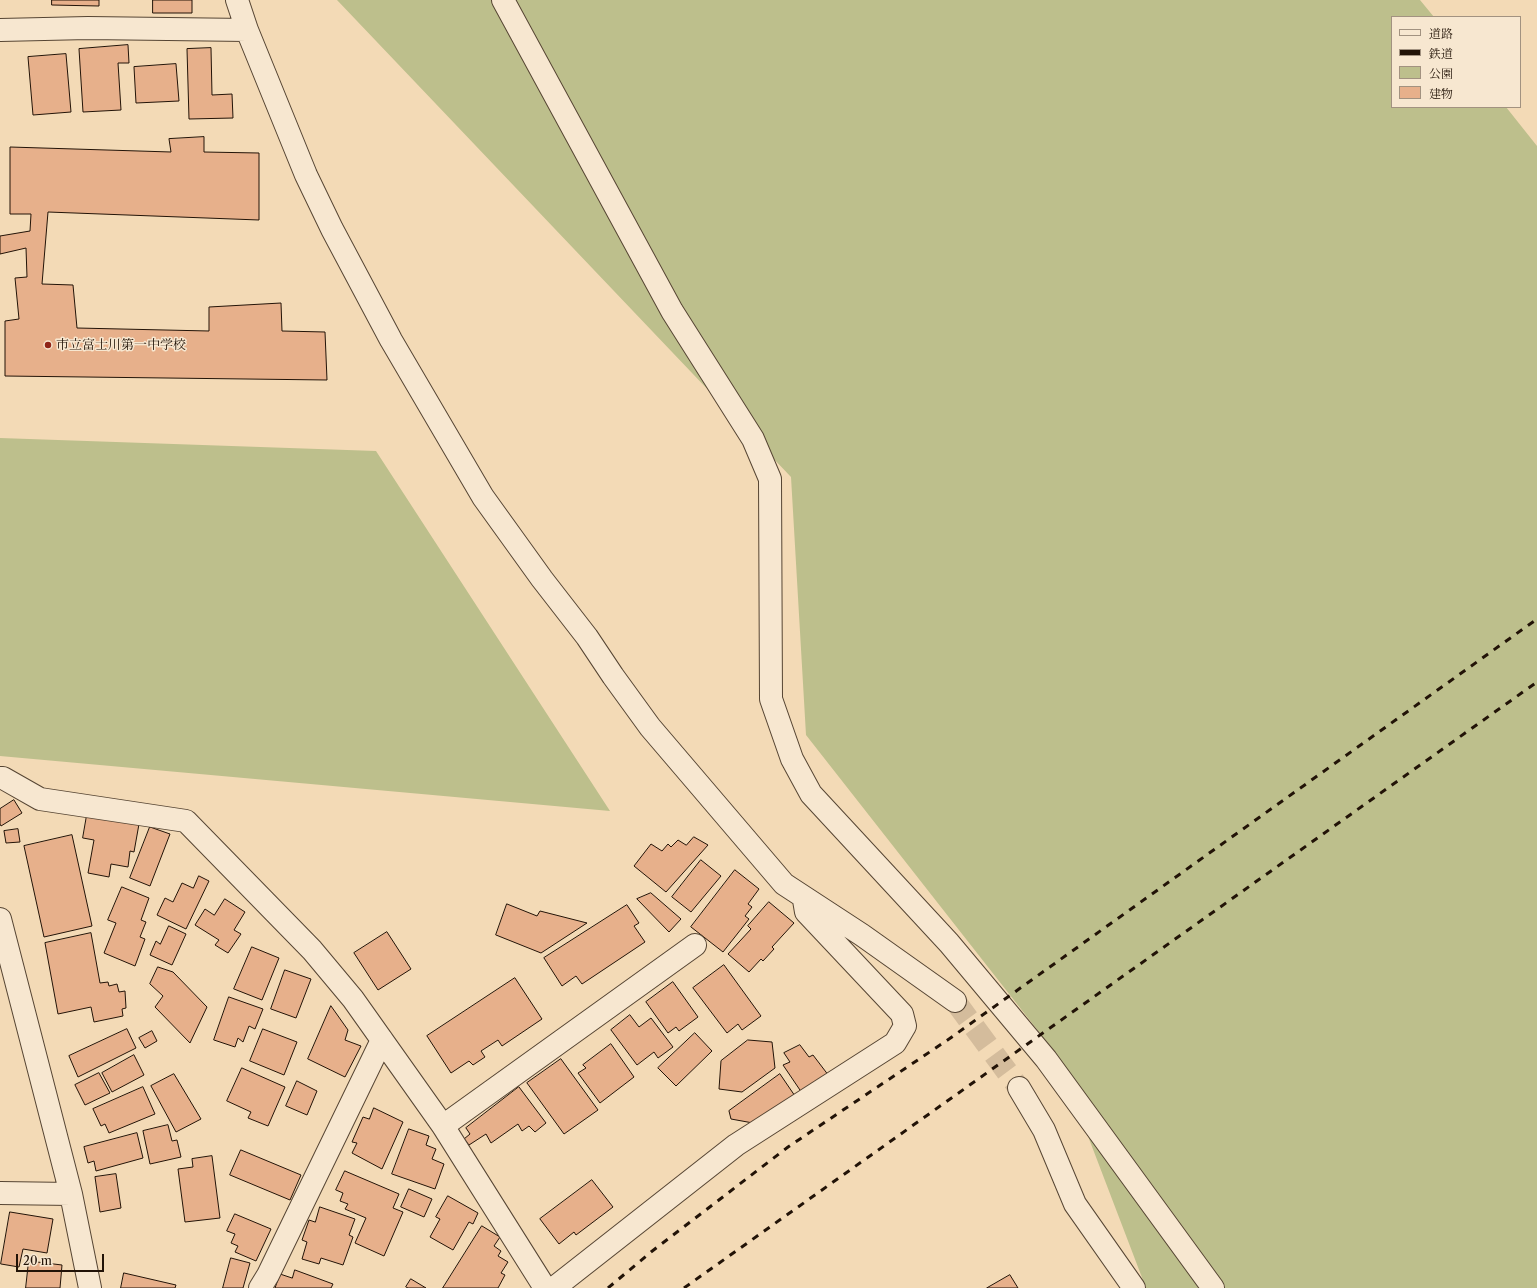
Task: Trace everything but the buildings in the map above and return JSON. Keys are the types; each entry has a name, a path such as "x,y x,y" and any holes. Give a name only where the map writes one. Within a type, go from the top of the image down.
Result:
{"street":[{"path":"237,0 247,30 306,174 332,228 391,340 483,497 587,638 650,727 784,884 862,935 955,1001"},
{"path":"503,0 672,311 753,439 770,479 771,699 792,759 811,794 949,942 1046,1059 1213,1288"},
{"path":"0,30 88,28 247,30"},
{"path":"0,778 4,778 40,799 186,821 312,950 353,999 443,1126 545,1288"},
{"path":"554,1288 736,1144 895,1043 905,1026 902,1014 806,912 804,897"},
{"path":"0,919 71,1194 90,1288"},
{"path":"443,1126 695,945"},
{"path":"260,1288 268,1275 382,1040"},
{"path":"1019,1088 1044,1130 1075,1204 1134,1288"},
{"path":"0,1193 71,1194"}],"green space":[{"path":"337,0 1420,0 1433,16 1391,16 1391,108 1507,108 1537,146 1537,1288 1146,1288 1057,1055 806,735 791,477"},
{"path":"0,438 376,451 610,811 0,756"}],"tunnel":[{"path":"955,1001 1019,1088"}],"railway":[{"path":"608,1288 651,1252 788,1147 949,1039 1537,619"},
{"path":"684,1288 1537,682"}],"place":[{"name":"市立富士川第一中学校","path":"48,345"}]}
